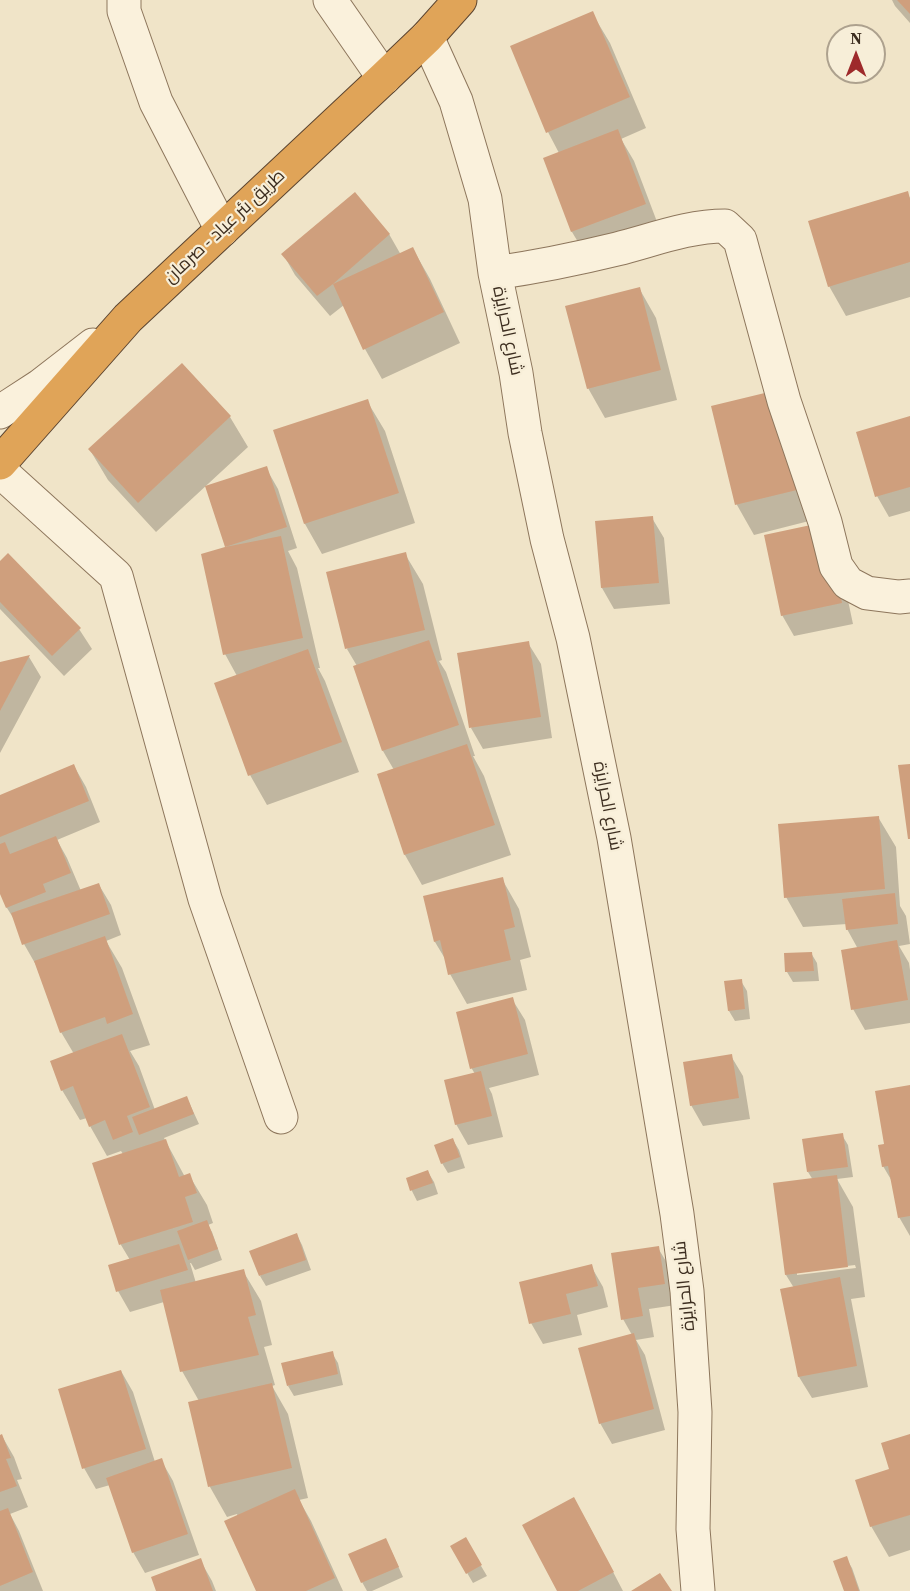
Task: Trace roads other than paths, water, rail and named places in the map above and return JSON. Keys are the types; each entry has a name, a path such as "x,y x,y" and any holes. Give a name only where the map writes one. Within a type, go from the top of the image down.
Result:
{"highway":[{"name":"طريق بئر عياد - صرمان","path":"0,463 128,318 427,37 460,0"}],"street":[{"path":"124,0 124,11 156,102 222,230"},
{"path":"330,0 384,78"},
{"name":"شارع الحرايزة","path":"427,37 456,101 482,188 495,273 540,507 573,638 614,838 677,1214 687,1291 695,1412 693,1529 698,1591"},
{"path":"495,273 557,263 682,231 707,226 725,226 740,240 784,401 825,522 836,566 848,583 867,593 910,596"},
{"path":"0,412 40,386 128,318"},
{"path":"0,471 116,576 205,899 281,1117"}]}
